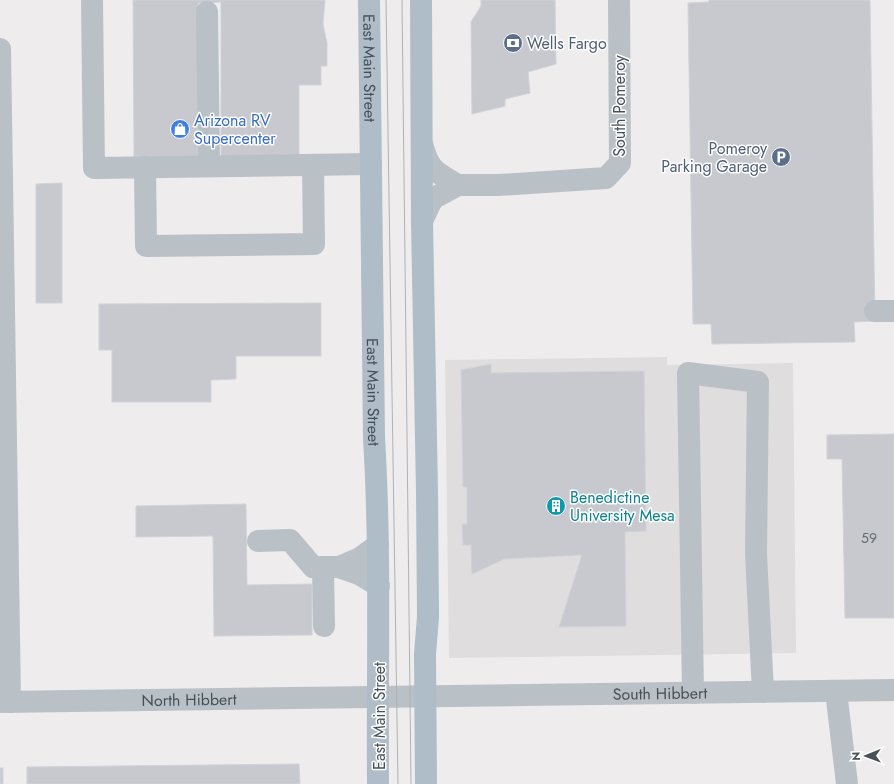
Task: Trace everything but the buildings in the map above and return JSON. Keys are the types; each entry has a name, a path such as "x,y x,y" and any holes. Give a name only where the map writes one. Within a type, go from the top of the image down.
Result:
{"main road":[{"name":"East Main Street","path":"369,0 374,438 377,490 379,586 378,784"},
{"path":"421,0 422,221 428,616 425,654 426,784"}],"street":[{"path":"92,0 94,168 371,164"},
{"name":"South Pomeroy","path":"422,221 434,198 458,185 499,185 606,178 620,163 619,0"},
{"path":"207,12 209,166"},
{"path":"0,49 5,702"},
{"path":"422,144 427,161 434,170 458,185"},
{"path":"145,167 146,246 314,244 313,165"},
{"path":"693,693 688,373 758,382 756,554 763,692"},
{"path":"258,541 290,540 313,567 331,567 359,574 379,586"},
{"path":"331,567 360,558 378,545"},
{"path":"324,626 331,567"},
{"name":"South Hibbert","path":"378,697 894,690"},
{"path":"836,691 847,784"},
{"name":"North Hibbert","path":"5,702 378,697"}],"shaded area":[{"path":"667,357 667,365 793,363 796,653 449,658 445,360"}],"tram line":[{"path":"386,0 398,784"},
{"path":"402,0 411,784"}],"place":[{"name":"Wells Fargo","path":"513,43"},
{"name":"Arizona RV Supercenter","path":"180,129"},
{"name":"Pomeroy Parking Garage","path":"781,157"},
{"name":"Benedictine University Mesa","path":"556,506"}]}
